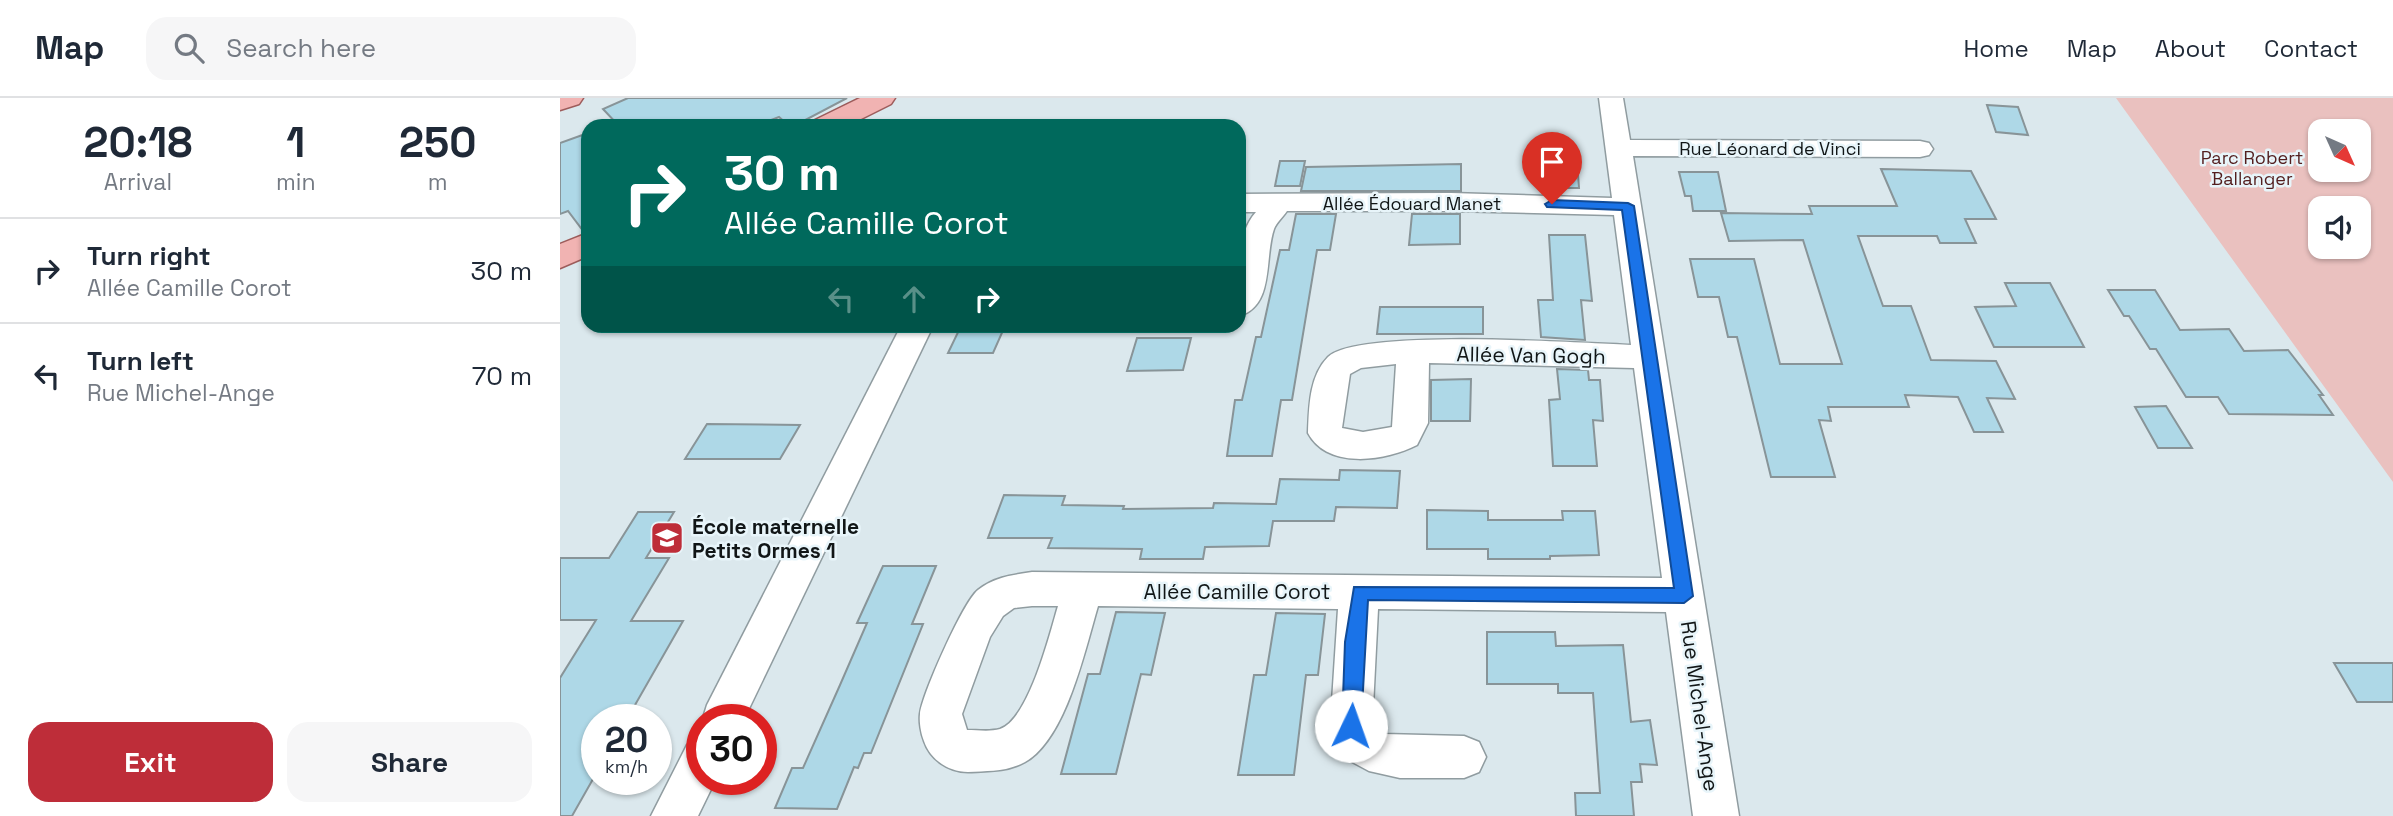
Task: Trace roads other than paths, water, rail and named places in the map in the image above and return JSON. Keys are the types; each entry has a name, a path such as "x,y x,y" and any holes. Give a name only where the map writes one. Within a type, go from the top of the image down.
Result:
{"main road":[{"path":"560,102 569,98"},
{"path":"839,119 881,98"},
{"path":"560,257 581,246"}],"street":[{"name":"Rue Michel-Ange","path":"1611,98 1716,816"},
{"name":"Rue Léonard de Vinci","path":"1619,148 1920,149"},
{"path":"1246,299 1260,225 1280,202"},
{"name":"Allée Édouard Manet","path":"1246,203 1451,202 1628,206"},
{"path":"729,704 914,333"},
{"name":"Allée Van Gogh","path":"1413,352 1650,357"},
{"name":"Allée Camille Corot","path":"1083,590 1684,596"},
{"path":"1360,592 1354,642 1353,737 1365,750 1377,754 1464,757"},
{"path":"674,816 686,792"}],"place":[{"name":"École maternelle Petits Ormes 1","path":"667,538"}],"park label":[{"name":"Parc Robert Ballanger","path":"2252,167"}]}
